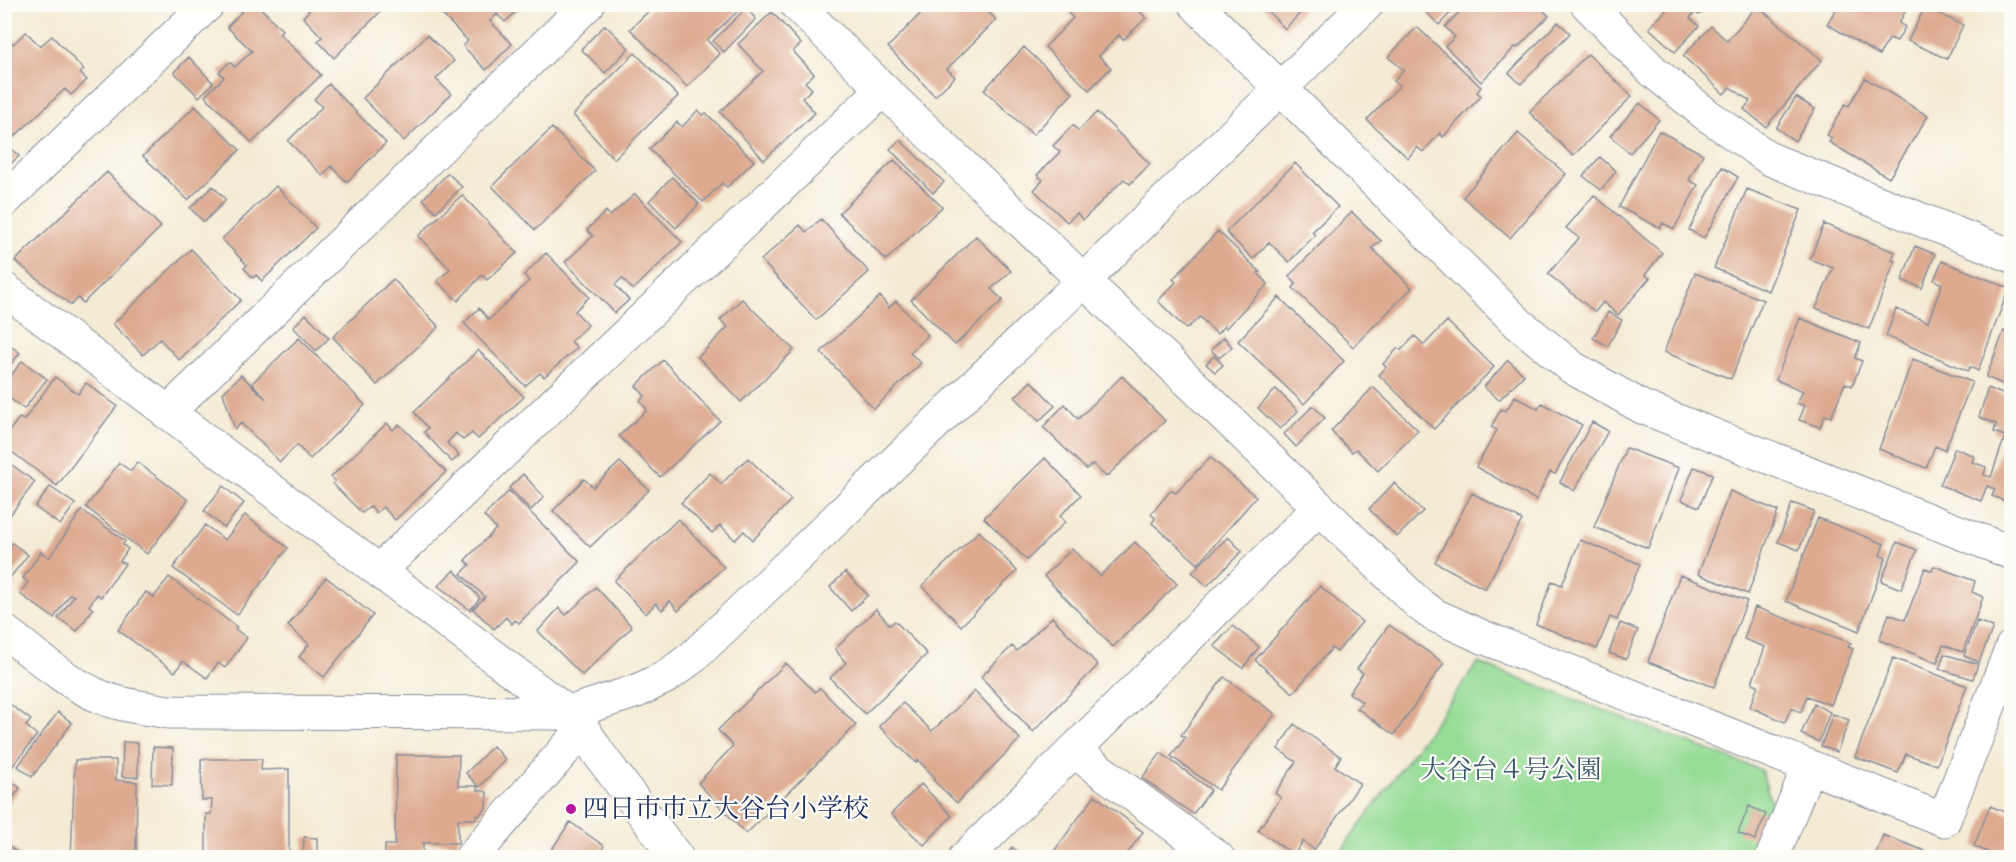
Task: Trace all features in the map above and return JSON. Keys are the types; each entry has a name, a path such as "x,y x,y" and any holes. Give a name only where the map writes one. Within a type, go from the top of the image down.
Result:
{"street":[{"path":"4,201 208,4"},
{"path":"167,413 588,4"},
{"path":"796,4 882,90 1084,280 1420,605 1434,615 1483,637 1944,820 2012,647"},
{"path":"1196,4 1518,323 1573,368 1642,407 2012,554"},
{"path":"471,858 575,721 666,677 693,657 1366,4"},
{"path":"1587,4 1654,72 1707,115 1770,159 2012,256"},
{"path":"379,572 882,90"},
{"path":"4,289 575,721 677,858"},
{"path":"965,858 1319,508"},
{"path":"4,631 65,677 100,697 127,705 169,712 575,721"},
{"path":"1074,751 1218,858"},
{"path":"1772,858 1809,766"}],"green space":[{"name":"大谷台４号公園","path":"1478,663 1761,770 1772,805 1752,857 1336,858"}],"building":[{"path":"249,4 257,4 282,30 279,33 321,75 252,143 205,96 224,77 219,72 230,62 235,67 252,51 227,27"},
{"path":"315,4 388,4 334,58 318,41 322,37 303,17"},
{"path":"661,4 729,4 737,12 707,40 720,54 687,87 630,29 652,8 655,10"},
{"path":"941,4 981,4 996,20 947,69 955,77 935,96 888,47 925,9 931,15"},
{"path":"1078,4 1132,4 1146,18 1123,40 1119,35 1099,56 1111,68 1089,90 1045,47 1073,18 1069,14"},
{"path":"1261,4 1309,4 1285,29"},
{"path":"1418,4 1455,4 1457,6 1439,25"},
{"path":"1467,4 1537,4 1549,16 1481,82 1445,46 1455,37 1445,27"},
{"path":"1672,4 1709,4 1699,15 1695,12 1690,18 1699,26 1675,52 1649,28"},
{"path":"1839,4 1909,4 1899,23 1905,27 1897,41 1890,38 1879,55 1827,24"},
{"path":"433,5 523,5 505,22 497,14 490,21 512,44 486,70 463,46 468,41"},
{"path":"1757,6 1822,60 1766,127 1744,109 1750,101 1730,87 1724,94 1683,56 1711,26 1727,41"},
{"path":"1925,7 1963,25 1947,59 1908,41"},
{"path":"746,8 756,19 724,52 713,41"},
{"path":"772,12 801,44 793,51 814,74 805,82 812,89 802,98 815,113 764,160 720,112 763,71 738,44"},
{"path":"1558,22 1570,33 1521,84 1509,73"},
{"path":"605,25 629,48 605,73 581,49"},
{"path":"1417,27 1481,87 1477,92 1481,96 1443,137 1440,133 1423,152 1417,147 1408,158 1367,120 1400,85 1394,81 1404,70 1388,57"},
{"path":"26,32 40,46 52,36 84,70 80,73 87,80 71,95 65,89 13,138 4,130 4,44 9,39 13,44"},
{"path":"427,35 454,61 436,79 451,94 404,141 363,98"},
{"path":"1024,47 1073,93 1033,135 984,90"},
{"path":"635,53 678,96 614,159 573,115"},
{"path":"1588,54 1632,96 1573,156 1529,112"},
{"path":"189,57 213,83 199,97 174,72"},
{"path":"1865,78 1928,116 1889,178 1829,142 1832,138 1827,135 1845,104 1849,106"},
{"path":"329,84 386,143 347,182 331,166 323,176 288,141 322,107 314,99"},
{"path":"1796,97 1815,109 1795,141 1776,128"},
{"path":"1640,103 1659,120 1630,153 1610,136"},
{"path":"195,106 240,150 188,200 143,156"},
{"path":"698,110 703,115 706,113 754,161 727,187 722,183 703,202 649,149 677,122 682,127"},
{"path":"1097,112 1150,164 1130,184 1124,179 1083,220 1077,213 1067,222 1034,190 1043,180 1037,175 1060,152 1053,146 1073,125 1078,131"},
{"path":"552,128 595,171 535,230 492,186"},
{"path":"1659,131 1703,154 1689,180 1698,185 1674,229 1663,223 1660,228 1619,207"},
{"path":"1518,133 1566,174 1510,238 1463,197"},
{"path":"900,140 944,182 933,193 890,149"},
{"path":"4,142 19,156 4,170"},
{"path":"1600,157 1616,171 1601,190 1583,176"},
{"path":"894,160 942,207 886,260 839,213"},
{"path":"1295,163 1338,207 1312,232 1315,235 1289,262 1269,242 1253,259 1226,232"},
{"path":"1722,167 1738,177 1704,238 1689,230"},
{"path":"107,172 161,227 83,303 78,298 71,305 15,261"},
{"path":"448,173 462,187 436,212 423,199"},
{"path":"672,177 699,204 676,228 649,201"},
{"path":"213,186 226,200 204,222 190,208"},
{"path":"276,186 316,228 262,281 256,275 253,278 244,268 247,265 222,239"},
{"path":"1747,189 1801,210 1768,291 1714,268"},
{"path":"635,194 682,242 633,290 622,278 615,285 629,300 615,313 565,262 593,236 587,230 606,211 610,216"},
{"path":"462,195 517,253 487,280 482,275 458,301 437,281 450,269 418,236"},
{"path":"1594,195 1662,253 1645,275 1650,278 1618,315 1603,302 1595,312 1548,274 1579,238 1566,228"},
{"path":"1352,212 1381,241 1372,248 1412,288 1353,347 1293,288 1296,284 1289,276"},
{"path":"821,219 869,272 816,320 761,260 800,225 806,232"},
{"path":"1824,224 1895,252 1892,260 1895,261 1869,329 1816,308 1833,268 1810,259"},
{"path":"1218,231 1260,272 1258,273 1268,284 1226,328 1224,326 1217,334 1200,317 1186,329 1158,301 1176,282 1173,279"},
{"path":"976,236 1011,271 991,289 1003,300 955,345 911,300"},
{"path":"1915,246 1935,254 1922,288 1902,280"},
{"path":"191,249 241,300 179,360 160,339 143,355 113,324"},
{"path":"546,253 589,297 575,311 588,325 571,341 577,348 544,377 540,373 525,386 464,323 479,308 489,320 529,281 524,275"},
{"path":"1942,261 2009,288 1978,371 1970,367 1968,371 1886,336 1896,309 1928,322 1942,284 1934,280"},
{"path":"1695,273 1763,300 1731,379 1664,352"},
{"path":"393,279 439,327 377,385 333,337"},
{"path":"880,296 889,308 896,301 928,335 910,353 921,363 874,409 821,352"},
{"path":"1279,297 1344,361 1304,404 1238,341"},
{"path":"742,299 794,350 741,402 698,357 728,327 720,320"},
{"path":"1608,312 1622,320 1608,346 1593,338"},
{"path":"306,314 329,338 316,351 293,327"},
{"path":"1800,318 1861,343 1855,358 1862,361 1852,386 1845,383 1831,417 1825,415 1820,427 1799,420 1805,406 1797,403 1803,391 1776,380"},
{"path":"1447,321 1494,367 1434,429 1379,375 1386,367 1383,364 1398,348 1401,350 1415,336 1424,345"},
{"path":"2004,331 2012,334 2012,388 1986,377"},
{"path":"1224,337 1232,347 1219,358 1211,350"},
{"path":"299,338 365,405 310,459 297,445 280,462 241,423 235,429 223,393 241,375 266,399 252,383"},
{"path":"4,341 20,353 4,373"},
{"path":"478,350 524,397 478,439 472,433 463,440 456,433 447,443 459,456 452,462 424,432 428,428 414,412"},
{"path":"1214,356 1223,365 1215,372 1206,364"},
{"path":"1913,359 1972,382 1945,450 1935,446 1926,468 1879,449"},
{"path":"663,360 720,421 660,477 619,436 647,410 640,401 645,396 636,386"},
{"path":"1508,360 1524,375 1499,400 1484,387"},
{"path":"22,361 47,379 24,409 4,394 4,385"},
{"path":"1122,376 1165,421 1106,477 1093,464 1086,469 1043,427 1065,404 1078,419"},
{"path":"55,377 78,394 86,383 117,406 57,486 4,446 4,438 19,418 24,420"},
{"path":"1031,381 1055,406 1039,421 1015,397"},
{"path":"1373,387 1418,430 1378,471 1356,449 1352,452 1331,431"},
{"path":"1988,388 2012,398 2012,504 1992,496 1995,489 1987,486 1981,501 1940,485 1955,448 1974,456 1972,462 1986,467 1984,475 1991,477 2005,436 1994,432 1996,424 1979,417"},
{"path":"1276,389 1298,411 1280,429 1258,408"},
{"path":"1515,396 1538,409 1542,403 1582,425 1555,474 1550,472 1536,500 1476,467 1497,430 1491,427 1501,409 1506,411"},
{"path":"1313,406 1325,418 1296,447 1284,434"},
{"path":"1592,422 1608,431 1574,491 1560,482"},
{"path":"387,423 393,430 399,424 446,472 395,520 383,507 376,513 371,506 362,513 333,484 335,481 331,477"},
{"path":"1626,448 1679,468 1648,548 1594,527"},
{"path":"1210,457 1256,497 1198,564 1152,523 1155,518 1151,514 1171,490 1176,493"},
{"path":"748,458 791,500 753,540 744,531 735,540 720,525 712,533 681,503 710,473 721,484"},
{"path":"1045,458 1081,495 1060,516 1065,522 1027,560 984,518"},
{"path":"4,459 35,482 4,523"},
{"path":"137,462 188,500 147,554 86,507 119,463 131,471"},
{"path":"620,462 649,490 590,547 553,511 584,479 593,487"},
{"path":"1694,467 1713,474 1699,507 1681,500"},
{"path":"523,474 544,497 531,510 509,488"},
{"path":"1394,483 1423,511 1397,537 1369,509"},
{"path":"223,486 244,503 224,528 204,511"},
{"path":"50,487 75,504 60,525 35,507"},
{"path":"509,491 580,562 519,623 515,620 512,624 506,617 494,629 473,609 485,597 461,574 470,565 465,560 496,529 484,516"},
{"path":"1730,491 1778,511 1748,594 1698,574"},
{"path":"1472,493 1522,520 1485,589 1435,562"},
{"path":"1792,503 1814,511 1799,550 1778,542"},
{"path":"82,510 125,541 123,545 128,549 120,561 125,564 101,597 97,594 89,606 93,609 77,631 58,618 74,596 70,594 54,618 20,594 28,582 23,578 41,552 49,558"},
{"path":"245,515 288,548 237,615 173,568 205,525 225,540"},
{"path":"1818,518 1884,544 1880,555 1886,558 1859,631 1786,601"},
{"path":"678,519 724,567 678,611 670,601 662,610 656,603 646,614 614,581"},
{"path":"979,531 1017,571 961,626 922,586"},
{"path":"1228,537 1242,551 1207,586 1192,572"},
{"path":"1580,540 1640,564 1617,620 1610,617 1597,649 1536,624 1552,581 1562,585"},
{"path":"1135,542 1177,584 1113,647 1044,576 1072,549 1100,576"},
{"path":"1897,542 1917,550 1901,589 1881,581"},
{"path":"12,543 28,555 9,579 4,576 4,552"},
{"path":"1934,566 1975,581 1972,592 1983,597 1963,652 1943,645 1937,663 1879,640 1889,614 1905,620 1925,568 1932,571"},
{"path":"454,570 480,598 470,610 438,586"},
{"path":"845,572 868,595 851,611 830,587"},
{"path":"1680,575 1747,601 1714,687 1648,662"},
{"path":"169,577 237,627 235,629 247,638 225,668 218,663 207,678 183,661 175,672 118,630 146,592 154,597"},
{"path":"326,577 373,615 324,677 299,657 309,644 288,626"},
{"path":"1320,586 1362,622 1337,652 1332,648 1293,693 1255,660"},
{"path":"596,587 632,627 582,675 538,631 559,608 566,615"},
{"path":"1755,607 1851,643 1848,647 1853,649 1831,705 1807,696 1801,712 1791,708 1785,722 1750,707 1758,685 1752,683 1765,647 1744,639"},
{"path":"876,609 890,625 895,621 927,654 865,714 830,678 846,663 835,649"},
{"path":"1052,617 1098,665 1033,732 981,677 1012,646 1017,651"},
{"path":"1977,621 1993,627 1979,662 1964,656"},
{"path":"1620,623 1638,630 1626,659 1609,653"},
{"path":"1389,625 1444,663 1394,735 1357,708 1362,702 1349,693 1363,673 1357,669"},
{"path":"1233,626 1259,647 1243,668 1214,646"},
{"path":"1944,654 1978,664 1973,679 1939,669"},
{"path":"1893,658 1967,686 1937,765 1906,754 1898,773 1855,757"},
{"path":"786,663 815,692 820,688 856,725 746,834 698,783 733,746 718,730"},
{"path":"1224,677 1275,714 1218,790 1171,756 1185,738 1181,735"},
{"path":"975,691 1020,739 957,803 933,780 935,778 918,760 916,763 879,726 903,703 932,731"},
{"path":"4,700 31,720 26,726 37,735 5,776 20,788 7,806 4,805"},
{"path":"1814,704 1830,712 1819,742 1801,734"},
{"path":"58,712 72,723 32,777 18,766"},
{"path":"1833,714 1849,720 1837,752 1821,746"},
{"path":"1294,724 1341,757 1335,766 1360,784 1314,850 1303,841 1294,855 1258,830 1281,798 1275,793 1296,762 1278,749"},
{"path":"123,742 138,743 138,777 122,777"},
{"path":"493,746 506,760 479,787 466,773"},
{"path":"153,747 173,748 172,785 152,784"},
{"path":"1161,753 1211,790 1193,814 1142,778"},
{"path":"396,755 459,755 458,786 477,786 477,790 487,792 486,808 479,816 476,815 476,819 458,819 458,843 423,843 423,858 385,858 385,845 395,845"},
{"path":"201,759 262,759 261,770 289,769 289,851 294,852 293,858 206,858 206,814 211,814 212,800 202,800"},
{"path":"75,760 116,760 116,780 137,782 136,858 71,858"},
{"path":"921,784 952,816 924,845 891,814"},
{"path":"1095,795 1143,832 1124,858 1049,858"},
{"path":"1749,806 1766,814 1755,840 1738,833"},
{"path":"1990,806 2012,815 2012,858 2001,858 1974,846"},
{"path":"570,822 604,846 596,858 546,858"},
{"path":"1883,835 1941,857 1941,858 1874,858"},
{"path":"304,837 317,838 317,858 303,858"},
{"path":"4,842 24,858 4,858"},
{"path":"1012,847 1027,858 1004,858"}],"place":[{"name":"四日市市立大谷台小学校","path":"571,809"}]}
